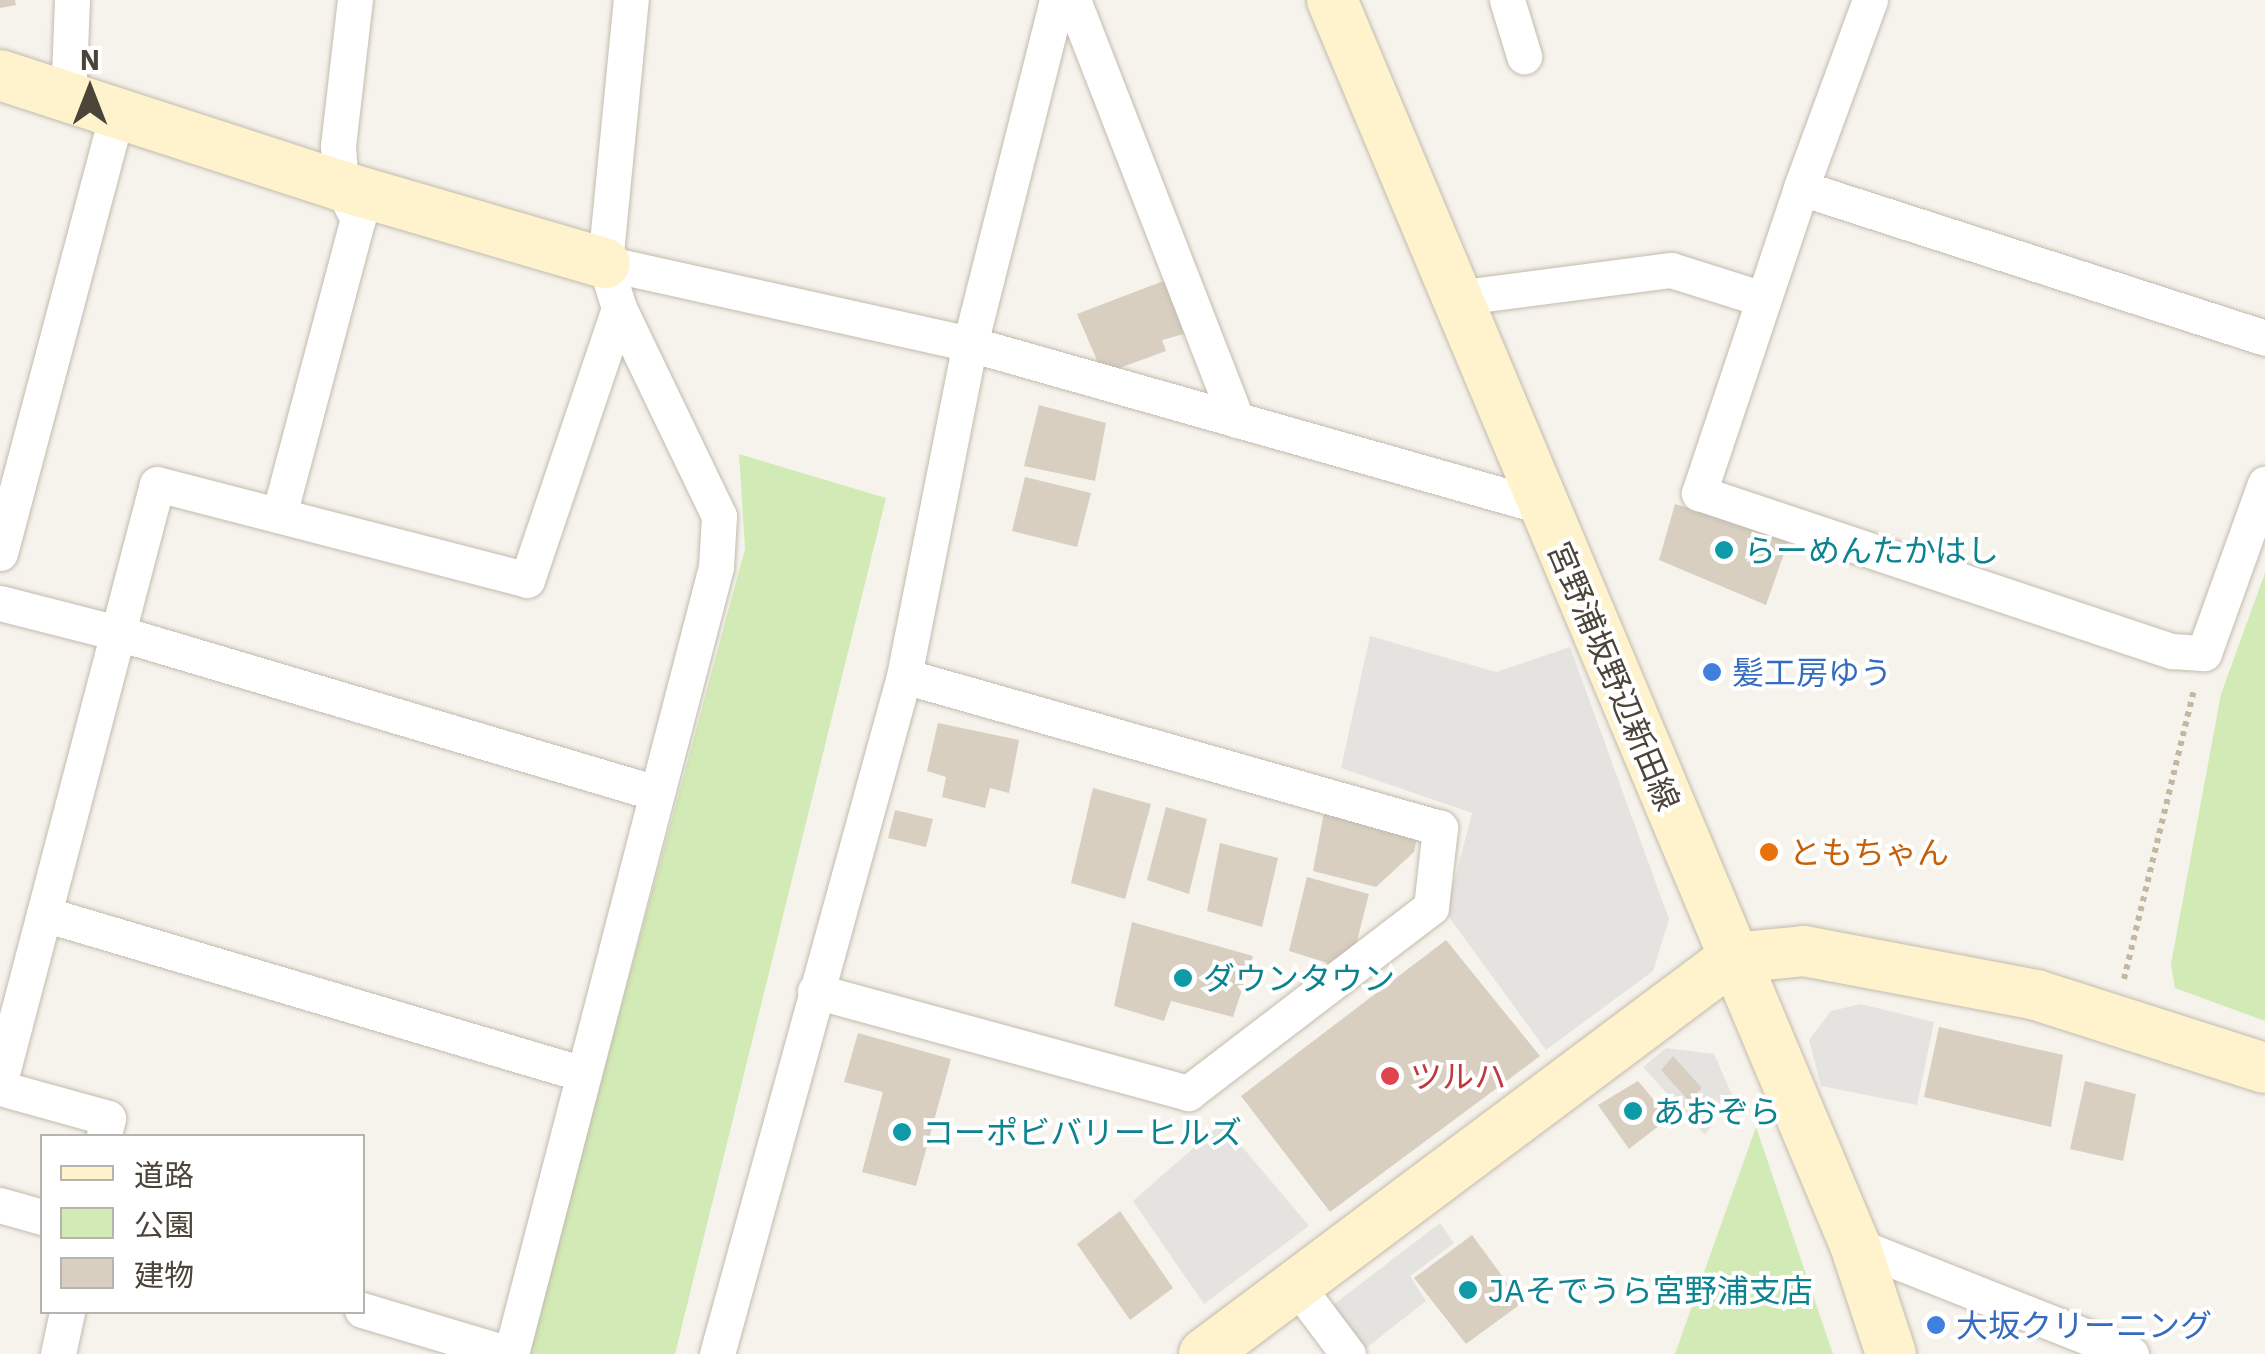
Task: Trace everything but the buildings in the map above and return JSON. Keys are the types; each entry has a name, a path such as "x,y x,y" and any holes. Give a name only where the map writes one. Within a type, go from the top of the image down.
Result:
{"street":[{"path":"68,100 72,0"},
{"path":"279,516 358,218 342,186 338,146 355,0"},
{"path":"104,1134 108,1118 0,1084 157,484 527,580 612,286 632,0"},
{"path":"717,1354 904,676 970,344 1057,0"},
{"path":"1072,0 1237,420"},
{"name":"宮野浦坂野辺新田線","path":"1332,0 1854,1245 1891,1354"},
{"path":"1508,0 1524,56"},
{"path":"1870,0 1801,188 1699,494 2172,651 2204,653 2265,484"},
{"path":"0,75 342,186 612,286 970,344 1542,506"},
{"path":"0,553 117,113"},
{"path":"1801,188 2265,338"},
{"path":"1455,298 1671,270 1763,299"},
{"path":"365,1311 510,1354 716,567 718,516 612,286"},
{"path":"0,603 118,633 656,793"},
{"path":"815,991 1188,1093 1431,907 1440,828 904,676"},
{"path":"44,914 583,1074"},
{"path":"1204,1354 1733,958 1804,950 2036,995 2265,1068"},
{"path":"0,1205 40,1215"},
{"path":"1854,1245 2131,1354"},
{"path":"1296,1285 1348,1354"},
{"path":"58,1354 67,1314"}],"path":[{"path":"2114,1019 2204,653"}],"green space":[{"path":"739,454 886,498 675,1354 527,1354 745,549"},
{"path":"2265,573 2265,1021 2175,988 2171,964 2221,694"},
{"path":"1756,1127 1833,1354 1675,1354 1712,1250"}],"shaded area":[{"path":"1370,636 1496,672 1570,647 1669,919 1653,971 1546,1050 1446,913 1472,813 1341,768"},
{"path":"1861,1004 1934,1022 1917,1105 1821,1086 1809,1040 1831,1011"},
{"path":"1666,1048 1714,1054 1733,1097 1705,1135 1643,1067"},
{"path":"1222,1123 1309,1226 1204,1304 1133,1201"},
{"path":"1440,1223 1454,1243 1410,1276 1426,1301 1361,1352 1329,1308"}],"place":[{"name":"らーめんたかはし","path":"1724,550"},
{"name":"髪工房ゆう","path":"1712,672"},
{"name":"ともちゃん","path":"1769,852"},
{"name":"ダウンタウン","path":"1183,978"},
{"name":"ツルハ","path":"1390,1076"},
{"name":"あおぞら","path":"1633,1111"},
{"name":"コーポビバリーヒルズ","path":"902,1132"},
{"name":"JAそでうら宮野浦支店","path":"1468,1290"},
{"name":"大坂クリーニング","path":"1936,1325"}]}
